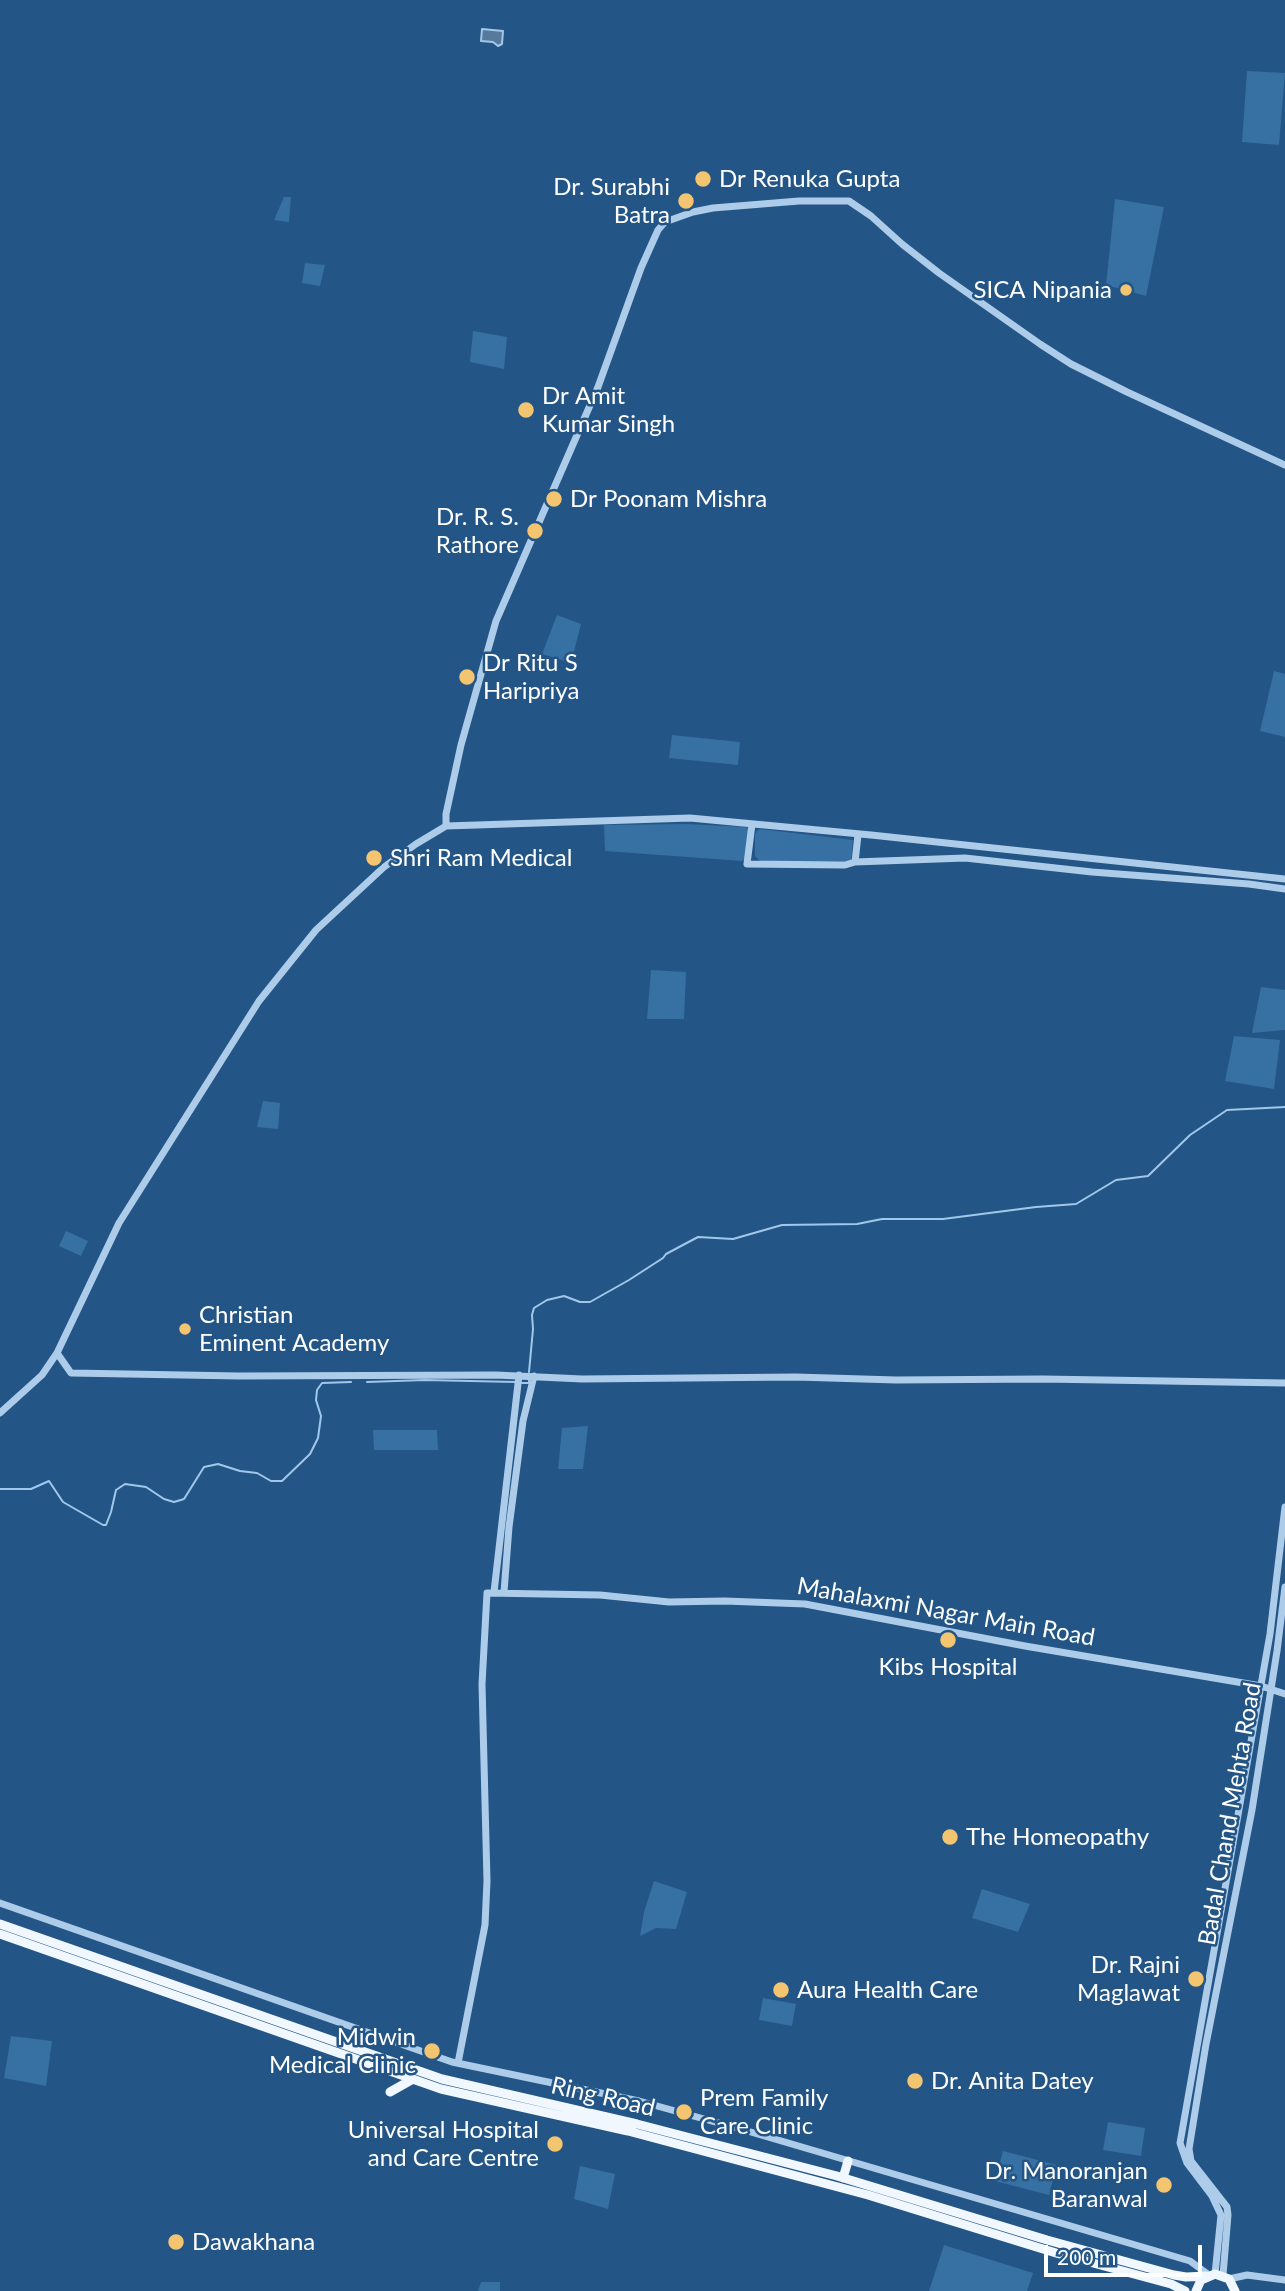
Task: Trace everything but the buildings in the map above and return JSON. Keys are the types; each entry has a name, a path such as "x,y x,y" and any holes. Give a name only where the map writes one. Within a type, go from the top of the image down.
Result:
{"main road":[{"name":"Ring Road","path":"0,1924 442,2080 637,2124 843,2178 1161,2272 1224,2281"},
{"name":"Ring Road","path":"0,1934 441,2089 628,2131 855,2191 1056,2253 1171,2284 1185,2291"},
{"path":"390,2092 413,2079"},
{"path":"843,2178 848,2161"},
{"path":"1196,2291 1201,2280 1224,2281"}],"street":[{"path":"446,826 446,814 461,746 496,621 598,387 641,268 658,230 665,222 713,208 799,201 849,201 939,273 1071,364 1285,465"},
{"path":"0,1413 42,1375 57,1353 119,1223 258,1001 316,930 339,912 388,863 446,826 690,818 1285,879"},
{"path":"752,824 747,864 845,864 965,858 1285,889"},
{"path":"855,862 858,835"},
{"path":"1132,874 1133,863"},
{"path":"57,1353 71,1373 1285,1383"},
{"path":"504,1592 509,1527 523,1422 524,1378"},
{"path":"458,2063 485,1925 487,1881 482,1684 490,1593 524,1378"},
{"path":"1224,2281 1228,2215 1186,2162 1181,2143 1272,1625 1285,1507"},
{"name":"Badal Chand Mehta Road","path":"1220,2203 1191,2161 1189,2149 1204,2055 1252,1810 1285,1587"},
{"name":"Mahalaxmi Nagar Main Road","path":"490,1593 600,1595 669,1602 805,1604 1025,1646 1261,1686 1285,1695"},
{"path":"0,1903 458,2063 639,2101 1190,2261 1224,2281 1247,2275 1285,2280"}],"shaded area":[{"path":"482,29 503,31 502,44 498,46 493,42 481,41"},
{"path":"1247,71 1285,73 1279,145 1242,142"},
{"path":"284,197 291,197 289,222 274,220"},
{"path":"1115,199 1164,207 1146,296 1106,285"},
{"path":"305,263 325,265 320,286 302,283"},
{"path":"473,331 507,337 504,369 470,362"},
{"path":"557,615 581,624 571,663 542,654"},
{"path":"1274,671 1285,674 1285,737 1260,731"},
{"path":"672,735 740,742 738,765 669,758"},
{"path":"686,824 746,827 749,831 746,858 742,861 605,851 604,825"},
{"path":"760,829 853,840 851,861 761,862 755,856 755,835"},
{"path":"651,970 686,972 684,1019 647,1019"},
{"path":"1261,987 1285,990 1285,1030 1252,1033"},
{"path":"1234,1036 1280,1040 1274,1089 1225,1081"},
{"path":"263,1101 280,1103 278,1129 257,1127"},
{"path":"66,1231 88,1241 81,1256 59,1246"},
{"path":"588,1426 583,1469 558,1469 562,1428"},
{"path":"373,1430 437,1430 438,1450 374,1450"},
{"path":"654,1881 687,1892 676,1929 656,1928 640,1936 644,1912"},
{"path":"982,1889 1030,1904 1018,1932 972,1918"},
{"path":"763,1998 796,2004 792,2026 759,2020"},
{"path":"11,2036 52,2041 46,2086 4,2078"},
{"path":"1108,2122 1145,2128 1141,2156 1103,2150"},
{"path":"1003,2151 1057,2165 1049,2195 995,2181"},
{"path":"580,2166 615,2174 608,2209 574,2199"},
{"path":"944,2245 1033,2273 1027,2291 929,2291"},
{"path":"481,2282 500,2282 500,2291 478,2291"}],"waterway":[{"path":"529,1372 534,1308 547,1300 564,1296 580,1302 590,1302 698,1237 733,1239 782,1225 857,1224 882,1219 943,1219 1076,1204 1116,1180 1148,1176 1190,1135 1227,1110 1285,1107"},
{"path":"521,1383 529,1383 529,1378"},
{"path":"0,1489 31,1489 49,1481 63,1502 106,1525 116,1490 125,1484 146,1487 174,1502 184,1499 204,1467 218,1464 257,1473 271,1481 282,1481 310,1454 318,1438 321,1416 316,1400 317,1390 322,1383 351,1382"},
{"path":"367,1382 516,1382"}],"place":[{"name":"Dr Renuka Gupta","path":"703,179"},
{"name":"Dr. Surabhi Batra","path":"686,201"},
{"name":"SICA Nipania","path":"1126,290"},
{"name":"Dr Amit Kumar Singh","path":"526,410"},
{"name":"Dr Poonam Mishra","path":"554,499"},
{"name":"Dr. R. S. Rathore","path":"535,531"},
{"name":"Dr Ritu S Haripriya","path":"467,677"},
{"name":"Shri Ram Medical","path":"374,858"},
{"name":"Christian Eminent Academy","path":"185,1329"},
{"name":"Kibs Hospital","path":"948,1640"},
{"name":"The Homeopathy","path":"950,1837"},
{"name":"Dr. Rajni Maglawat","path":"1196,1979"},
{"name":"Aura Health Care","path":"781,1990"},
{"name":"Midwin Medical Clinic","path":"432,2051"},
{"name":"Dr. Anita Datey","path":"915,2081"},
{"name":"Prem Family Care Clinic","path":"684,2112"},
{"name":"Universal Hospital and Care Centre","path":"555,2144"},
{"name":"Dr. Manoranjan Baranwal","path":"1164,2185"},
{"name":"Dawakhana","path":"176,2242"}]}
